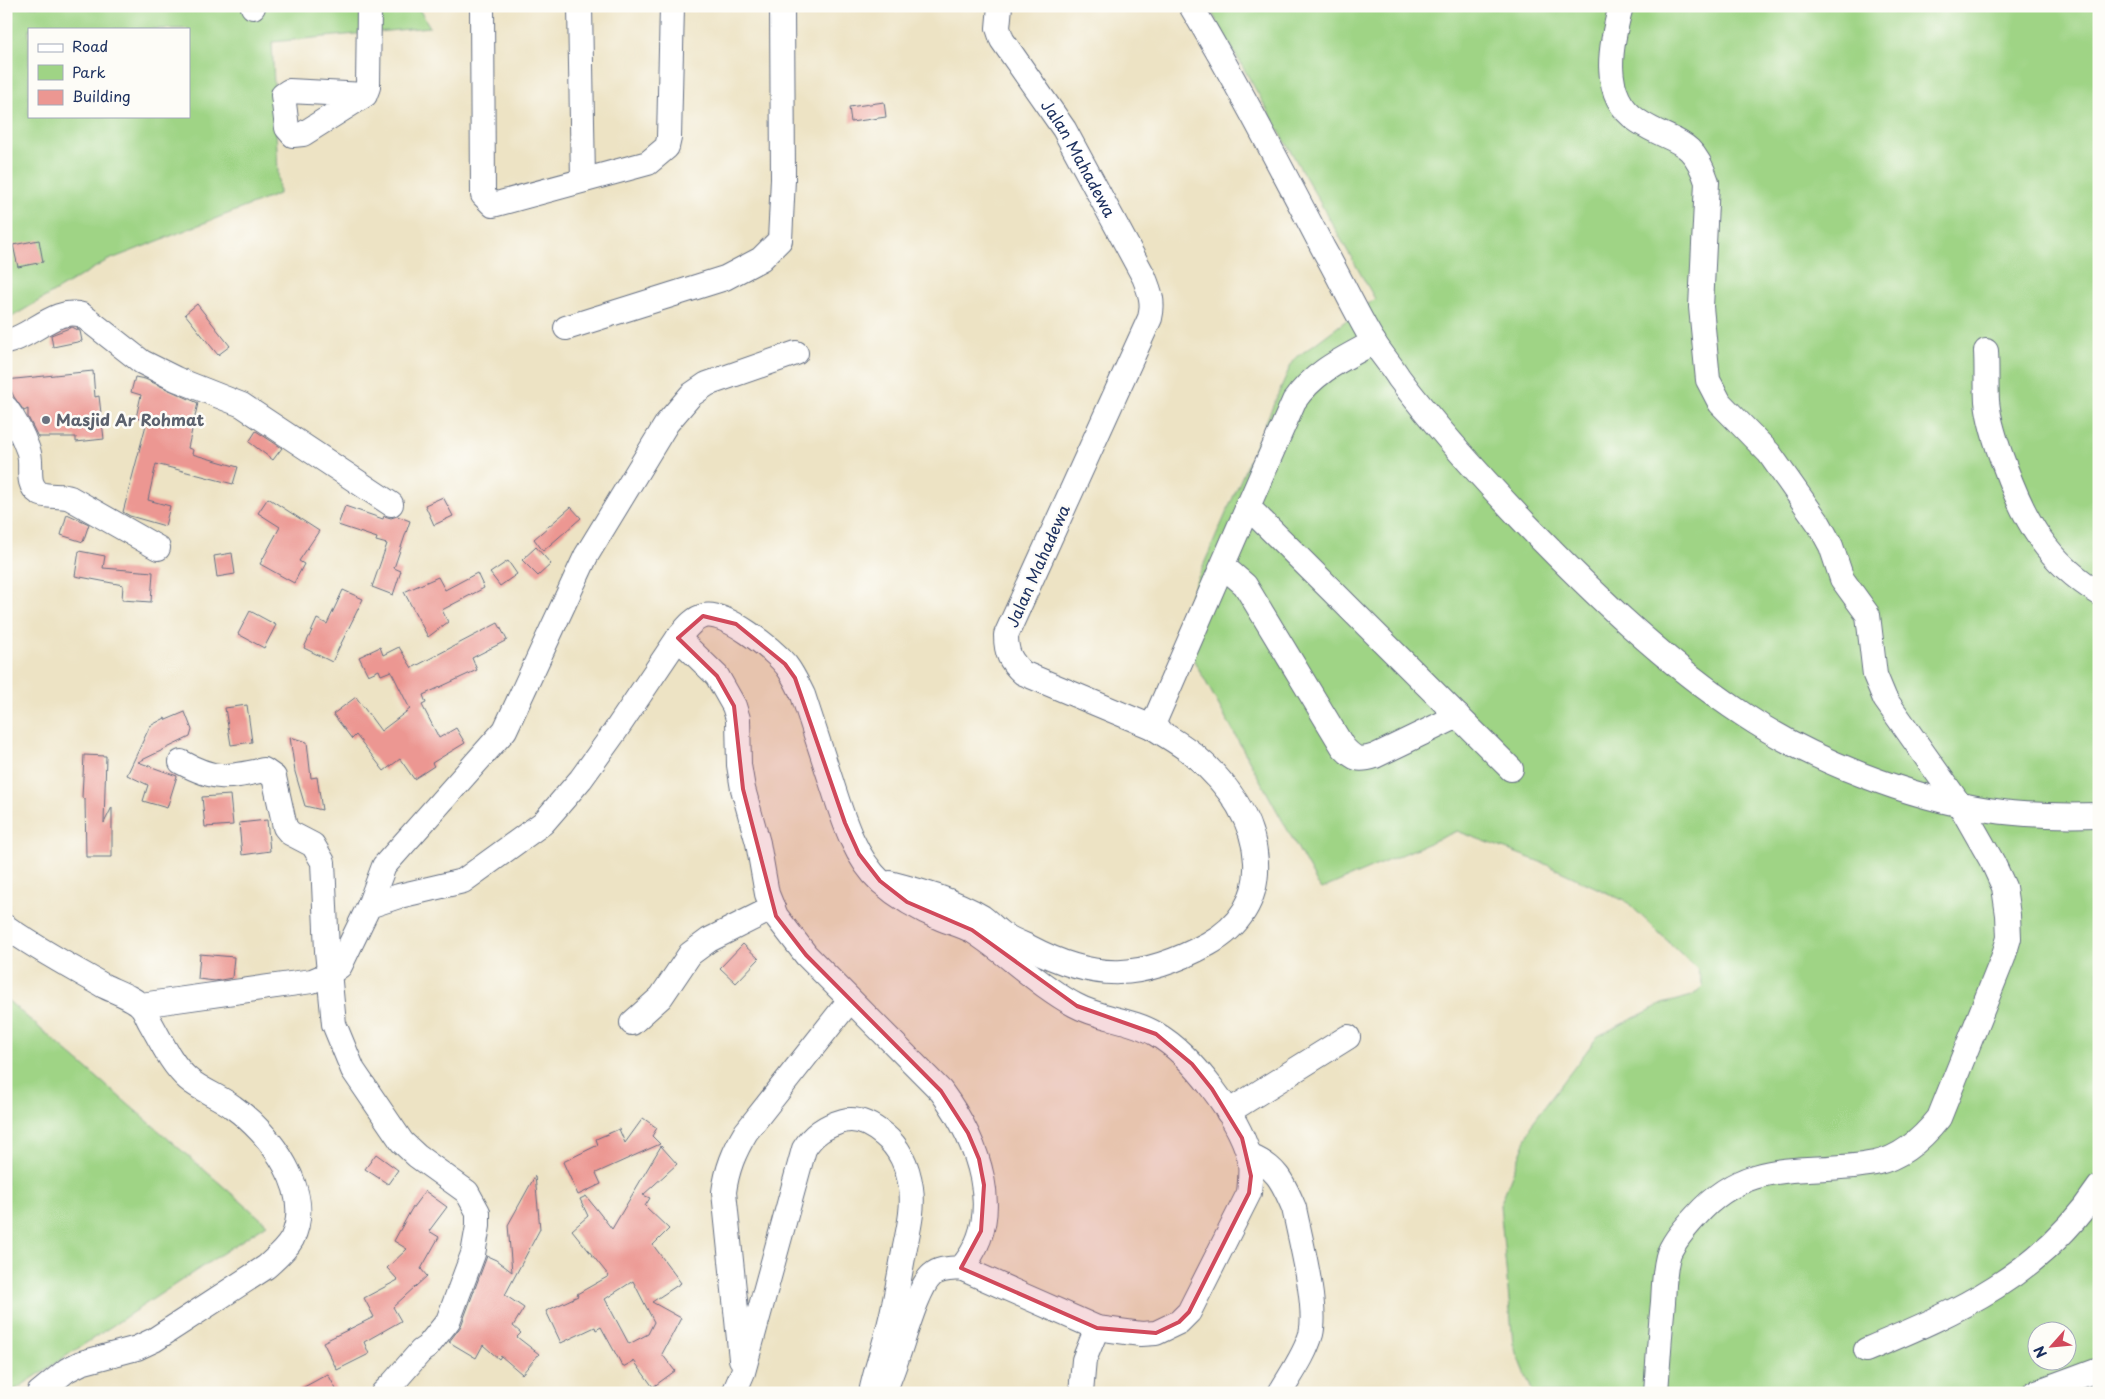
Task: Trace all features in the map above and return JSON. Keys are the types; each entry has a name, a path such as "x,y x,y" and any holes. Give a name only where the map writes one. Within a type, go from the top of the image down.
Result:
{"street":[{"path":"365,95 368,87 369,6"},
{"path":"482,6 483,196 493,205 648,162 667,147 670,138 672,6"},
{"path":"580,6 583,180"},
{"path":"566,328 725,278 760,260 780,240 783,179 782,6"},
{"name":"Jalan Mahadewa","path":"880,881 925,892 954,904 983,918 1001,934 1052,959 1071,966 1112,973 1142,970 1176,960 1217,939 1244,914 1252,897 1256,881 1256,860 1252,836 1243,813 1231,793 1215,774 1192,753 1152,727 1023,673 1012,662 1006,651 1006,635 1150,318 1153,305 1144,277 1064,129 1002,40 998,28 1000,6"},
{"path":"1191,6 1222,58 1374,342 1450,443 1545,543 1672,662 1746,716 1807,750 1861,774 1906,790 1960,805 2033,815 2099,815"},
{"path":"1621,6 1613,36 1610,66 1618,97 1637,120 1689,148 1702,167 1707,182 1701,307 1708,380 1720,403 1768,453 1826,535 1842,580 1868,615 1875,675 1885,699 1960,805 2004,886 2009,938 2003,958 1938,1118 1914,1145 1876,1163 1781,1170 1739,1183 1710,1200 1681,1233 1670,1253 1665,1277 1656,1393"},
{"path":"6,342 29,333 64,313 71,312 82,315 142,362 176,379 242,405 391,504"},
{"path":"1152,727 1294,401 1305,385 1318,374 1374,342"},
{"path":"1986,351 1987,402 1997,446 2027,520 2050,553 2077,580 2099,594"},
{"path":"140,1006 312,981 329,974 340,966 369,906 384,866 505,730 586,556 667,423 691,395 707,384 796,353"},
{"path":"6,408 28,450 31,458 30,480 38,492 44,495 62,495 70,498 158,548"},
{"path":"1247,506 1511,769"},
{"path":"1223,566 1245,585 1343,747 1352,756 1362,760 1375,756 1458,716"},
{"path":"369,906 399,896 463,881 543,822 581,779 678,638 696,620 703,616 712,616 736,624 784,664 795,678 803,696 845,823 860,854 880,881 906,902 972,930 1077,1006 1137,1025 1156,1034 1173,1046 1192,1064 1228,1112 1249,1156 1251,1176 1248,1193 1189,1312 1179,1322 1156,1333 1141,1334 1097,1328 961,1268 943,1269 927,1280 922,1288 891,1378 883,1393"},
{"path":"678,638 717,676 734,706 738,719 739,766 743,789 758,843 767,894 776,916 790,936 850,1000 941,1091 968,1133 979,1160 984,1185 984,1212 981,1231 975,1248 970,1258 961,1268"},
{"path":"181,762 201,773 216,777 231,777 264,770 274,777 285,827 290,833 313,845 323,862 329,974 334,1024 354,1070 402,1142 416,1156 467,1192 478,1212 478,1226 473,1254 448,1321 427,1347 420,1350 393,1384 382,1393"},
{"path":"632,1023 662,997 690,954 709,940 773,908"},
{"path":"6,927 48,954 140,1006 174,1064 186,1077 201,1089 233,1106 256,1126 272,1144 284,1162 297,1199 297,1219 292,1239 281,1254 266,1267 154,1340 137,1348 81,1363 67,1370 39,1393"},
{"path":"740,1386 724,1192 727,1170 734,1151 746,1132 850,1000"},
{"path":"1228,1112 1348,1038"},
{"path":"740,1386 804,1149 810,1139 821,1130 849,1120 862,1121 876,1128 889,1140 900,1154 907,1168 912,1189 909,1226 888,1329 871,1393"},
{"path":"1249,1156 1267,1164 1274,1171 1291,1201 1312,1303 1311,1333 1306,1347 1280,1393"},
{"path":"1866,1350 1963,1306 2002,1284 2035,1260 2065,1231 2099,1187"},
{"path":"1081,1393 1084,1360 1097,1328"},
{"path":"2034,1393 2099,1369"}],"highlighted area":[{"path":"703,616 736,624 785,664 795,678 845,823 859,854 880,881 907,902 972,930 1077,1006 1156,1034 1192,1064 1212,1089 1242,1138 1251,1176 1249,1193 1189,1312 1179,1322 1156,1333 1097,1328 961,1268 981,1231 984,1185 979,1159 968,1133 941,1091 806,955 776,916 743,789 734,706 717,676 678,638"}],"green space":[{"path":"6,6 417,6 430,27 272,42 279,194 106,261 10,318 6,318"},
{"path":"1208,6 2099,6 2099,1393 1533,1393 1513,1343 1500,1205 1533,1122 1598,1036 1662,1004 1692,996 1703,986 1697,969 1627,902 1543,863 1457,831 1322,889 1318,885 1176,628 1293,360 1375,299"},
{"path":"6,999 267,1224 10,1393 6,1393"}],"building":[{"path":"884,102 886,117 851,122 849,107"},
{"path":"39,240 43,262 18,267 13,245"},
{"path":"197,304 230,346 218,355 185,314"},
{"path":"72,327 80,331 82,341 53,347 51,335"},
{"path":"93,371 95,397 99,396 104,439 76,442 76,437 38,437 28,417 28,409 24,411 14,397 6,380"},
{"path":"135,377 145,379 198,403 188,448 193,450 192,454 238,467 233,484 156,464 148,500 170,506 165,526 130,516 123,512 147,421 136,418 141,395 131,392"},
{"path":"256,431 282,448 273,460 249,442"},
{"path":"443,497 453,516 434,525 425,505"},
{"path":"268,498 319,531 299,561 304,564 294,583 260,564 280,527 258,513"},
{"path":"345,506 383,519 384,516 391,518 397,516 410,521 394,568 401,571 393,595 372,587 387,544 376,541 377,538 338,525"},
{"path":"571,507 581,518 543,551 534,539"},
{"path":"67,514 89,524 83,542 61,535"},
{"path":"536,547 551,564 538,576 522,560"},
{"path":"79,551 105,556 103,568 153,572 151,602 122,600 123,585 75,576"},
{"path":"232,553 235,574 217,577 214,556"},
{"path":"508,561 517,574 500,586 490,573"},
{"path":"477,573 484,588 442,610 448,622 428,637 404,592 438,577 445,590"},
{"path":"343,590 363,599 332,662 304,648 317,619 327,624"},
{"path":"250,611 276,625 264,648 238,634"},
{"path":"498,623 507,640 472,658 477,670 423,695 426,703 422,705 439,738 456,728 465,743 432,763 434,766 414,779 400,759 384,771 356,735 352,739 333,714 356,697 381,731 410,709 391,671 381,675 379,670 368,675 359,657 380,647 383,655 399,647 412,668"},
{"path":"247,705 252,742 231,745 225,708"},
{"path":"185,712 192,730 190,737 138,762 177,776 167,808 143,801 148,785 127,775 150,726 165,718 166,720"},
{"path":"290,737 307,742 311,778 317,777 322,810 305,806 295,772"},
{"path":"84,755 106,756 104,823 112,807 112,857 86,857 85,799 82,798"},
{"path":"230,795 233,825 205,827 202,797"},
{"path":"267,820 270,851 242,855 239,823"},
{"path":"743,944 759,959 736,983 720,968"},
{"path":"200,954 234,957 232,978 215,981 198,979"},
{"path":"643,1118 657,1128 652,1136 660,1144 596,1173 601,1184 578,1195 563,1162 598,1145 596,1139 619,1129 625,1143"},
{"path":"661,1146 677,1164 643,1195 650,1198 645,1206 669,1229 653,1245 681,1283 652,1302 681,1318 662,1354 675,1371 653,1387 634,1361 623,1367 601,1327 596,1330 595,1327 561,1343 546,1311 578,1296 577,1294 609,1276 572,1230 588,1216 580,1199 586,1196 612,1229","holes":["633,1281 654,1322 648,1334 629,1344 605,1299"]},
{"path":"376,1154 398,1170 388,1184 365,1169"},
{"path":"535,1176 540,1229 505,1295 524,1308 513,1326 521,1333 517,1337 539,1354 522,1374 501,1356 499,1359 483,1345 476,1358 449,1342 461,1326 487,1256 512,1272 508,1225"},
{"path":"425,1191 447,1207 429,1231 439,1237 421,1269 427,1276 393,1307 401,1321 364,1342 369,1354 337,1370 323,1342 374,1317 364,1298 398,1280 387,1268 407,1249 394,1241 411,1210"},
{"path":"328,1374 338,1393 293,1393"}],"place":[{"name":"Masjid Ar Rohmat","path":"46,420"}]}
